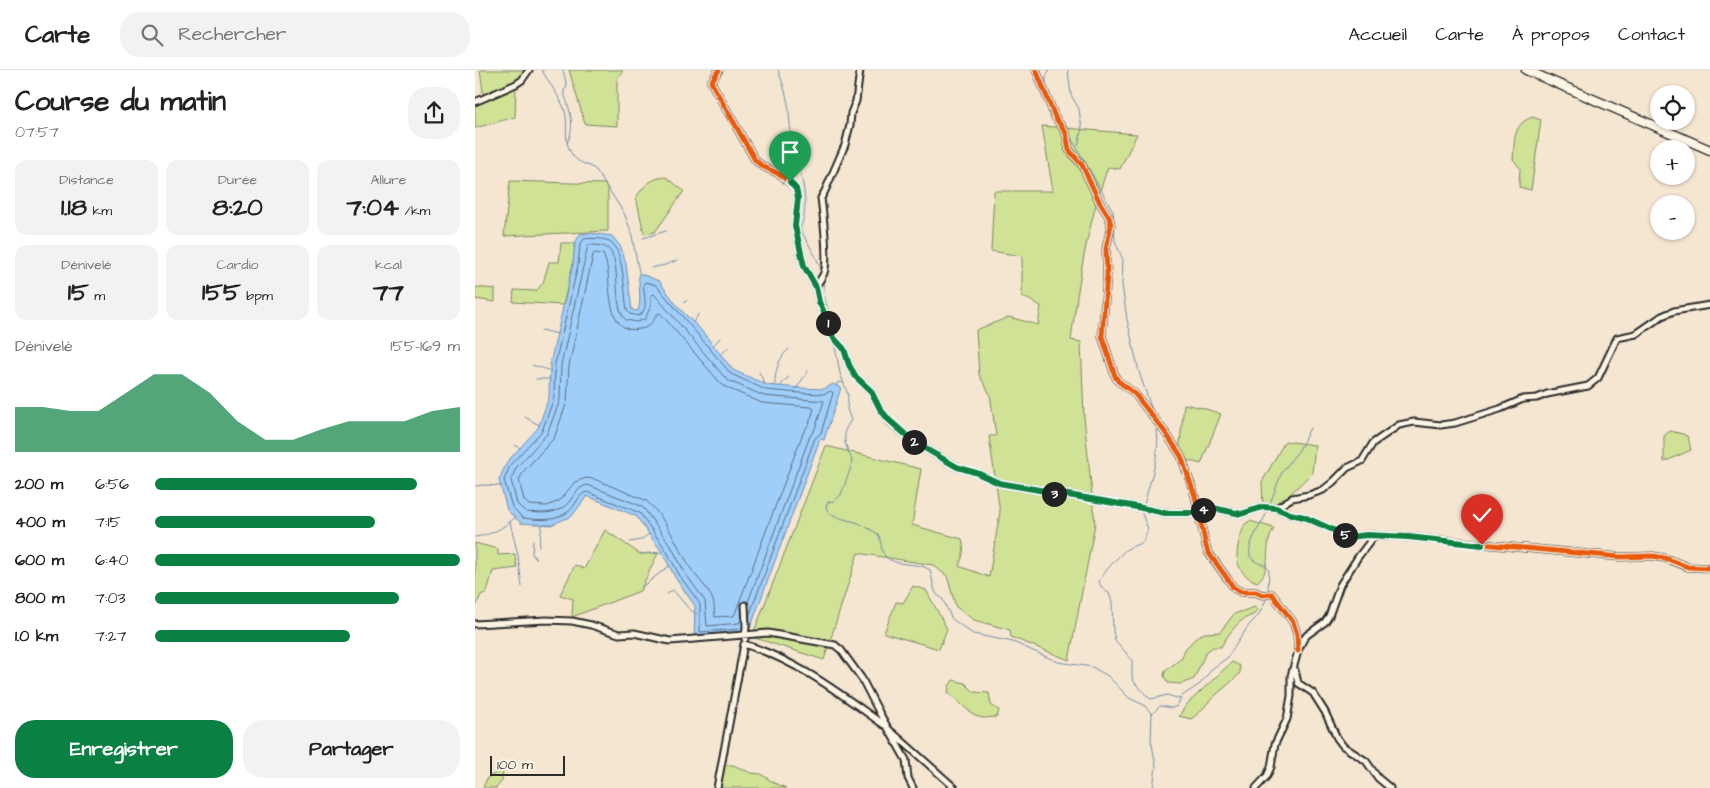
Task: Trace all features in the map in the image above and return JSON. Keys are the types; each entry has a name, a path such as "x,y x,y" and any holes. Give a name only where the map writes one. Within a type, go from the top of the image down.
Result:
{"street":[{"path":"475,102 516,84 522,80 529,70"},
{"path":"719,70 711,82 755,160 762,166 781,175 796,189 798,198 795,226 804,266 816,287 819,302 833,337 844,349 849,365 856,377 871,391 880,409 889,420 914,442 957,467 977,473 999,483 1165,513 1179,514 1213,508 1241,514 1263,507 1276,508 1304,517 1349,537 1408,537 1620,557 1653,556 1665,558 1688,567 1710,568"},
{"path":"816,287 824,274 825,268 825,240 821,198 845,145 851,113 856,101 860,70"},
{"path":"1035,70 1052,111 1066,132 1069,150 1082,165 1100,203 1109,217 1111,225 1106,249 1105,313 1102,336 1115,376 1118,381 1134,393 1165,432 1181,456 1195,496 1208,552 1234,588 1241,592 1256,592 1262,595 1272,594 1293,622 1297,634 1298,651 1291,676 1291,696 1287,719 1275,744 1271,767 1267,776 1256,788"},
{"path":"1526,70 1710,150"},
{"path":"1276,508 1292,498 1323,490 1347,468 1362,460 1373,443 1399,425 1413,422 1441,425 1455,423 1501,409 1523,399 1537,398 1547,394 1588,386 1598,378 1617,338 1636,334 1662,316 1710,305"},
{"path":"1298,651 1307,635 1325,622 1340,585 1358,557 1375,536"},
{"path":"717,788 744,644 745,605"},
{"path":"475,624 546,620 572,621 619,634 635,633 670,641 768,633 838,646 862,679 887,728 908,763 908,778 913,788"},
{"path":"744,644 768,652 807,671 887,728 955,788"},
{"path":"1295,665 1298,683 1313,693 1343,746 1366,761 1378,778 1390,788"}],"green space":[{"path":"480,70 529,70 516,85 515,117 475,128 475,102 484,99"},
{"path":"569,70 623,70 617,79 617,126 585,124"},
{"path":"1532,117 1541,120 1531,190 1519,187 1520,168 1513,159 1518,129 1521,124"},
{"path":"1042,126 1137,134 1120,169 1108,167 1094,210 1077,296 1071,340 1081,342 1084,417 1095,524 1069,660 1011,637 1010,630 974,620 956,607 947,576 933,565 858,553 824,660 752,637 826,446 921,469 912,525 962,539 963,553 959,566 989,577 1000,512 989,436 996,436 990,394 979,375 976,330 1009,317 1038,325 1041,306 1022,296 1022,256 991,251 994,191 1053,191"},
{"path":"666,177 684,191 655,232 644,234 636,197 649,183"},
{"path":"510,181 604,184 608,189 608,231 504,236"},
{"path":"561,243 575,243 573,264 563,305 513,302 514,290 536,291 543,283 549,262 559,262"},
{"path":"475,287 495,289 495,302 475,299"},
{"path":"1184,404 1221,414 1201,464 1186,460 1179,453"},
{"path":"1670,431 1688,437 1691,450 1664,462 1664,436"},
{"path":"1285,441 1315,445 1312,473 1276,508 1263,507 1262,482"},
{"path":"1250,521 1274,528 1269,540 1266,568 1257,582 1242,571 1237,557 1237,549 1242,532 1245,524"},
{"path":"605,530 640,554 658,553 640,591 572,617 573,599 560,595 575,565 584,569"},
{"path":"475,543 498,549 498,555 515,554 517,568 493,571 487,592 481,595 475,608"},
{"path":"913,586 926,590 947,629 939,649 884,633 896,602 903,603"},
{"path":"1255,607 1258,610 1238,624 1221,647 1213,647 1206,652 1194,679 1181,684 1168,683 1164,676 1165,671 1182,658 1185,649 1198,636 1205,633 1220,632 1234,614"},
{"path":"1232,662 1240,666 1240,673 1191,719 1179,716 1187,704"},
{"path":"953,680 965,683 974,692 989,693 991,705 999,710 997,717 983,718 975,716 948,693 949,686"},
{"path":"721,765 733,765 751,773 761,774 774,783 786,788 717,788"},
{"path":"501,770 503,771 502,781 496,788 483,788 487,778"}],"water":[{"path":"590,233 612,236 621,247 626,264 632,310 638,311 639,306 639,273 659,281 679,308 701,330 733,370 767,385 824,389 833,384 841,388 824,440 820,439 748,634 694,639 695,606 676,579 662,552 636,516 587,496 572,516 551,525 521,523 507,510 499,480 507,462 538,428 549,397 550,364 573,264 575,243 580,234"}],"waterway":[{"path":"542,70 565,111 568,145 573,156 578,161 596,170 624,213 631,231 639,272"},
{"path":"563,70 567,87 564,93 572,124 567,143"},
{"path":"778,70 787,100 793,144 804,189 805,209 800,229 822,272"},
{"path":"1046,89 1046,77 1049,70"},
{"path":"1068,70 1071,95 1079,109 1082,127 1078,146"},
{"path":"1054,108 1113,211 1115,241 1123,260 1122,285 1127,319 1139,372 1153,413"},
{"path":"643,238 666,231"},
{"path":"651,268 678,260"},
{"path":"823,278 825,300 834,330"},
{"path":"679,308 687,300"},
{"path":"693,323 699,313"},
{"path":"541,330 558,334"},
{"path":"714,345 720,338"},
{"path":"834,342 840,373 848,395 847,409 851,420 845,430 845,443 852,460 841,495 834,501 828,502 826,507 829,513 859,523 878,534 883,554 890,560 925,567 930,570 935,591 942,598 952,619 973,634 1013,642 1058,662 1092,667 1108,676 1129,698 1144,705 1152,714"},
{"path":"721,354 728,348"},
{"path":"775,386 778,366 782,356 789,349"},
{"path":"532,365 551,371"},
{"path":"796,389 808,371"},
{"path":"759,372 765,384"},
{"path":"780,387 789,377"},
{"path":"536,379 550,379"},
{"path":"836,386 838,382 843,383"},
{"path":"525,417 539,425"},
{"path":"1144,505 1155,466 1157,446 1156,424"},
{"path":"1269,506 1282,472 1299,450 1310,428"},
{"path":"515,445 520,448"},
{"path":"475,486 502,486"},
{"path":"1143,509 1142,514 1148,529 1143,542 1129,548 1116,559 1099,581 1105,591 1109,593 1112,602 1115,640 1132,660 1132,678 1135,683 1149,698 1167,695 1180,699"},
{"path":"1268,510 1254,535 1250,549 1250,555 1253,560 1267,567 1269,571 1268,591"},
{"path":"475,537 487,535 516,517"},
{"path":"510,522 518,555 522,587"},
{"path":"539,546 542,525"},
{"path":"630,542 641,540 649,534"},
{"path":"533,540 532,554 536,559"},
{"path":"641,554 662,552"},
{"path":"642,587 669,566"},
{"path":"667,594 673,590 690,610 697,614"},
{"path":"1153,788 1156,766 1151,740 1152,714 1160,706 1172,708 1177,706 1182,696 1200,684 1213,668 1227,658 1249,625 1258,616 1267,598"}],"cycle path":[{"path":"719,70 711,82 755,160 762,166 781,175 796,189 798,198 795,226 804,266 816,287 819,302 833,337 844,349 849,365 856,377 871,391 880,409 889,421 914,442 957,467 977,473 999,483 1165,513 1194,513 1213,508 1241,514 1263,507 1276,508 1304,517 1349,537 1367,535 1408,537 1620,557 1653,556 1665,558 1688,567 1710,568"},
{"path":"1036,70 1055,117 1066,133 1069,150 1082,165 1100,203 1109,217 1111,225 1106,249 1107,275 1102,336 1115,376 1118,381 1134,393 1165,432 1181,456 1195,496 1208,552 1234,588 1241,592 1256,592 1262,595 1272,594 1293,622 1297,634 1298,651"}],"route":[{"path":"790,182 796,189 798,198 795,226 804,266 816,287 819,302 829,329 833,337 844,349 849,365 856,377 871,391 880,409 889,420 914,442 957,467 977,473 999,483 1165,513 1194,513 1213,508 1241,514 1263,507 1276,508 1304,517 1349,537 1367,535 1408,537 1482,545"}]}
